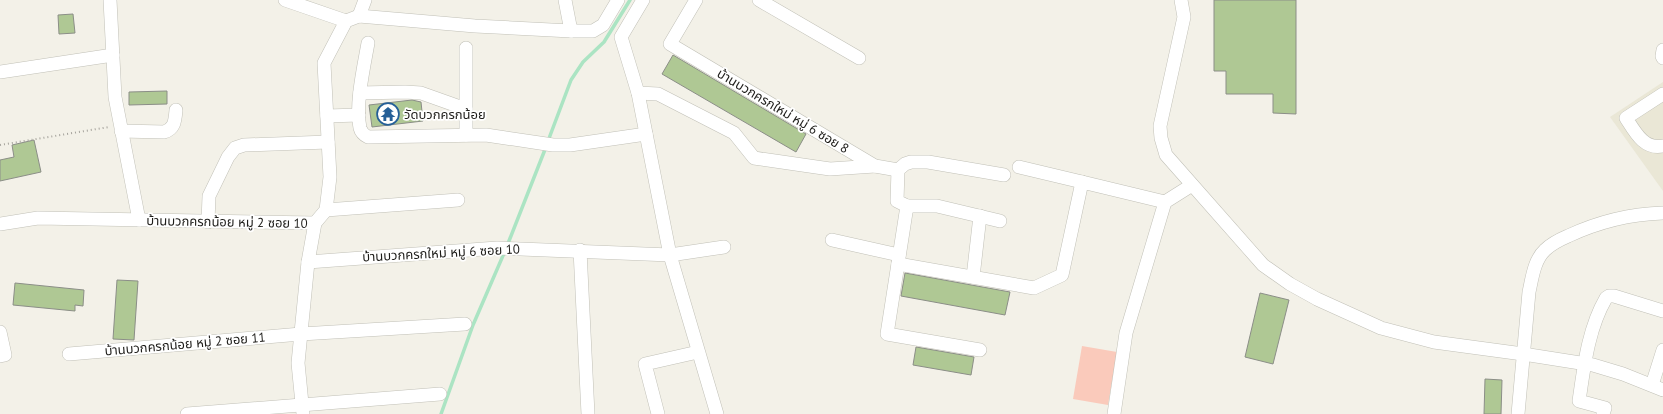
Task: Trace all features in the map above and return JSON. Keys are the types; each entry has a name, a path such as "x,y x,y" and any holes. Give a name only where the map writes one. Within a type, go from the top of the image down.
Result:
{"street":[{"path":"110,0 115,97 139,220"},
{"path":"285,0 346,21 360,16 474,26 571,31 593,31 599,28 603,25 618,0"},
{"path":"360,16 365,0"},
{"path":"565,0 571,31"},
{"path":"643,0 621,37 638,93 670,255 717,414"},
{"name":"บ้านบวกครกใหม่ หมู่ 6 ซอย 8","path":"696,0 670,44 875,166 898,170"},
{"path":"759,0 860,58"},
{"path":"1181,0 1184,17 1160,126 1161,138 1166,155 1263,265 1290,284 1317,299 1381,328 1434,342 1585,364 1623,374 1658,387 1663,350"},
{"path":"303,409 298,363 308,262 315,223 326,210 330,177 324,63 346,21"},
{"path":"368,42 360,93 359,115 360,129 364,135 368,137 486,135 553,145 570,145 646,134"},
{"path":"466,48 466,135"},
{"path":"1663,50 1663,58"},
{"path":"0,72 113,55"},
{"path":"360,93 421,93 466,109"},
{"path":"638,93 658,94 734,133 754,158 830,169 875,166"},
{"path":"1663,94 1626,118 1641,140 1657,147 1663,146"},
{"path":"121,128 164,132 169,131 173,127 176,110"},
{"path":"327,116 359,115"},
{"path":"208,222 209,196 228,157 235,148 244,145 328,142"},
{"path":"1000,221 937,206 906,206 897,201 898,170 911,162 928,162 1004,175"},
{"path":"1019,167 1166,202"},
{"path":"832,240 898,260 973,277 1034,288 1062,275 1082,182"},
{"path":"1114,414 1126,333 1166,202 1192,185"},
{"path":"326,210 458,200"},
{"path":"906,206 887,334 980,350"},
{"path":"1518,414 1523,354 1533,273 1544,250 1559,240 1585,228 1623,217 1663,213"},
{"path":"973,277 980,216"},
{"name":"บ้านบวกครกน้อย หมู่ 2 ซอย 10","path":"0,224 38,218 315,223"},
{"name":"บ้านบวกครกใหม่ หมู่ 6 ซอย 10","path":"308,262 492,248 580,250 670,255 724,247"},
{"path":"580,250 588,414"},
{"path":"1604,414 1605,408 1579,402 1585,364 1594,325 1606,298 1614,296 1663,311"},
{"name":"บ้านบวกครกน้อย หมู่ 2 ซอย 11","path":"69,354 302,334 466,324"},
{"path":"0,332 3,356"},
{"path":"658,414 645,364 698,352"},
{"path":"187,414 303,409 440,394"}],"path":[{"path":"0,145 121,128"}],"shaded area":[{"path":"1663,82 1663,191 1610,117"},
{"path":"1082,346 1117,352 1108,405 1073,399"}],"building":[{"path":"1214,0 1296,0 1296,114 1273,113 1273,94 1226,94 1226,71 1214,71"},
{"path":"73,14 75,33 59,34 58,15"},
{"path":"673,55 806,134 796,152 662,74"},
{"path":"167,91 167,104 129,105 129,92"},
{"path":"412,100 421,102 423,121 372,127 369,105"},
{"path":"34,140 41,172 0,181 0,160 14,157 12,145"},
{"path":"905,273 1010,292 1005,315 901,296"},
{"path":"117,280 138,281 134,340 113,339"},
{"path":"15,283 84,290 83,306 75,305 75,311 13,305"},
{"path":"1260,293 1289,300 1273,364 1245,357"},
{"path":"916,347 974,357 971,375 913,365"},
{"path":"1485,379 1502,380 1501,414 1484,414"}],"waterway":[{"path":"548,141 571,80 583,62 604,42 630,0"},
{"path":"507,246 546,147"},
{"path":"441,414 473,325 505,251"}],"place":[{"name":"วัดบวกครกน้อย","path":"388,114"}]}
